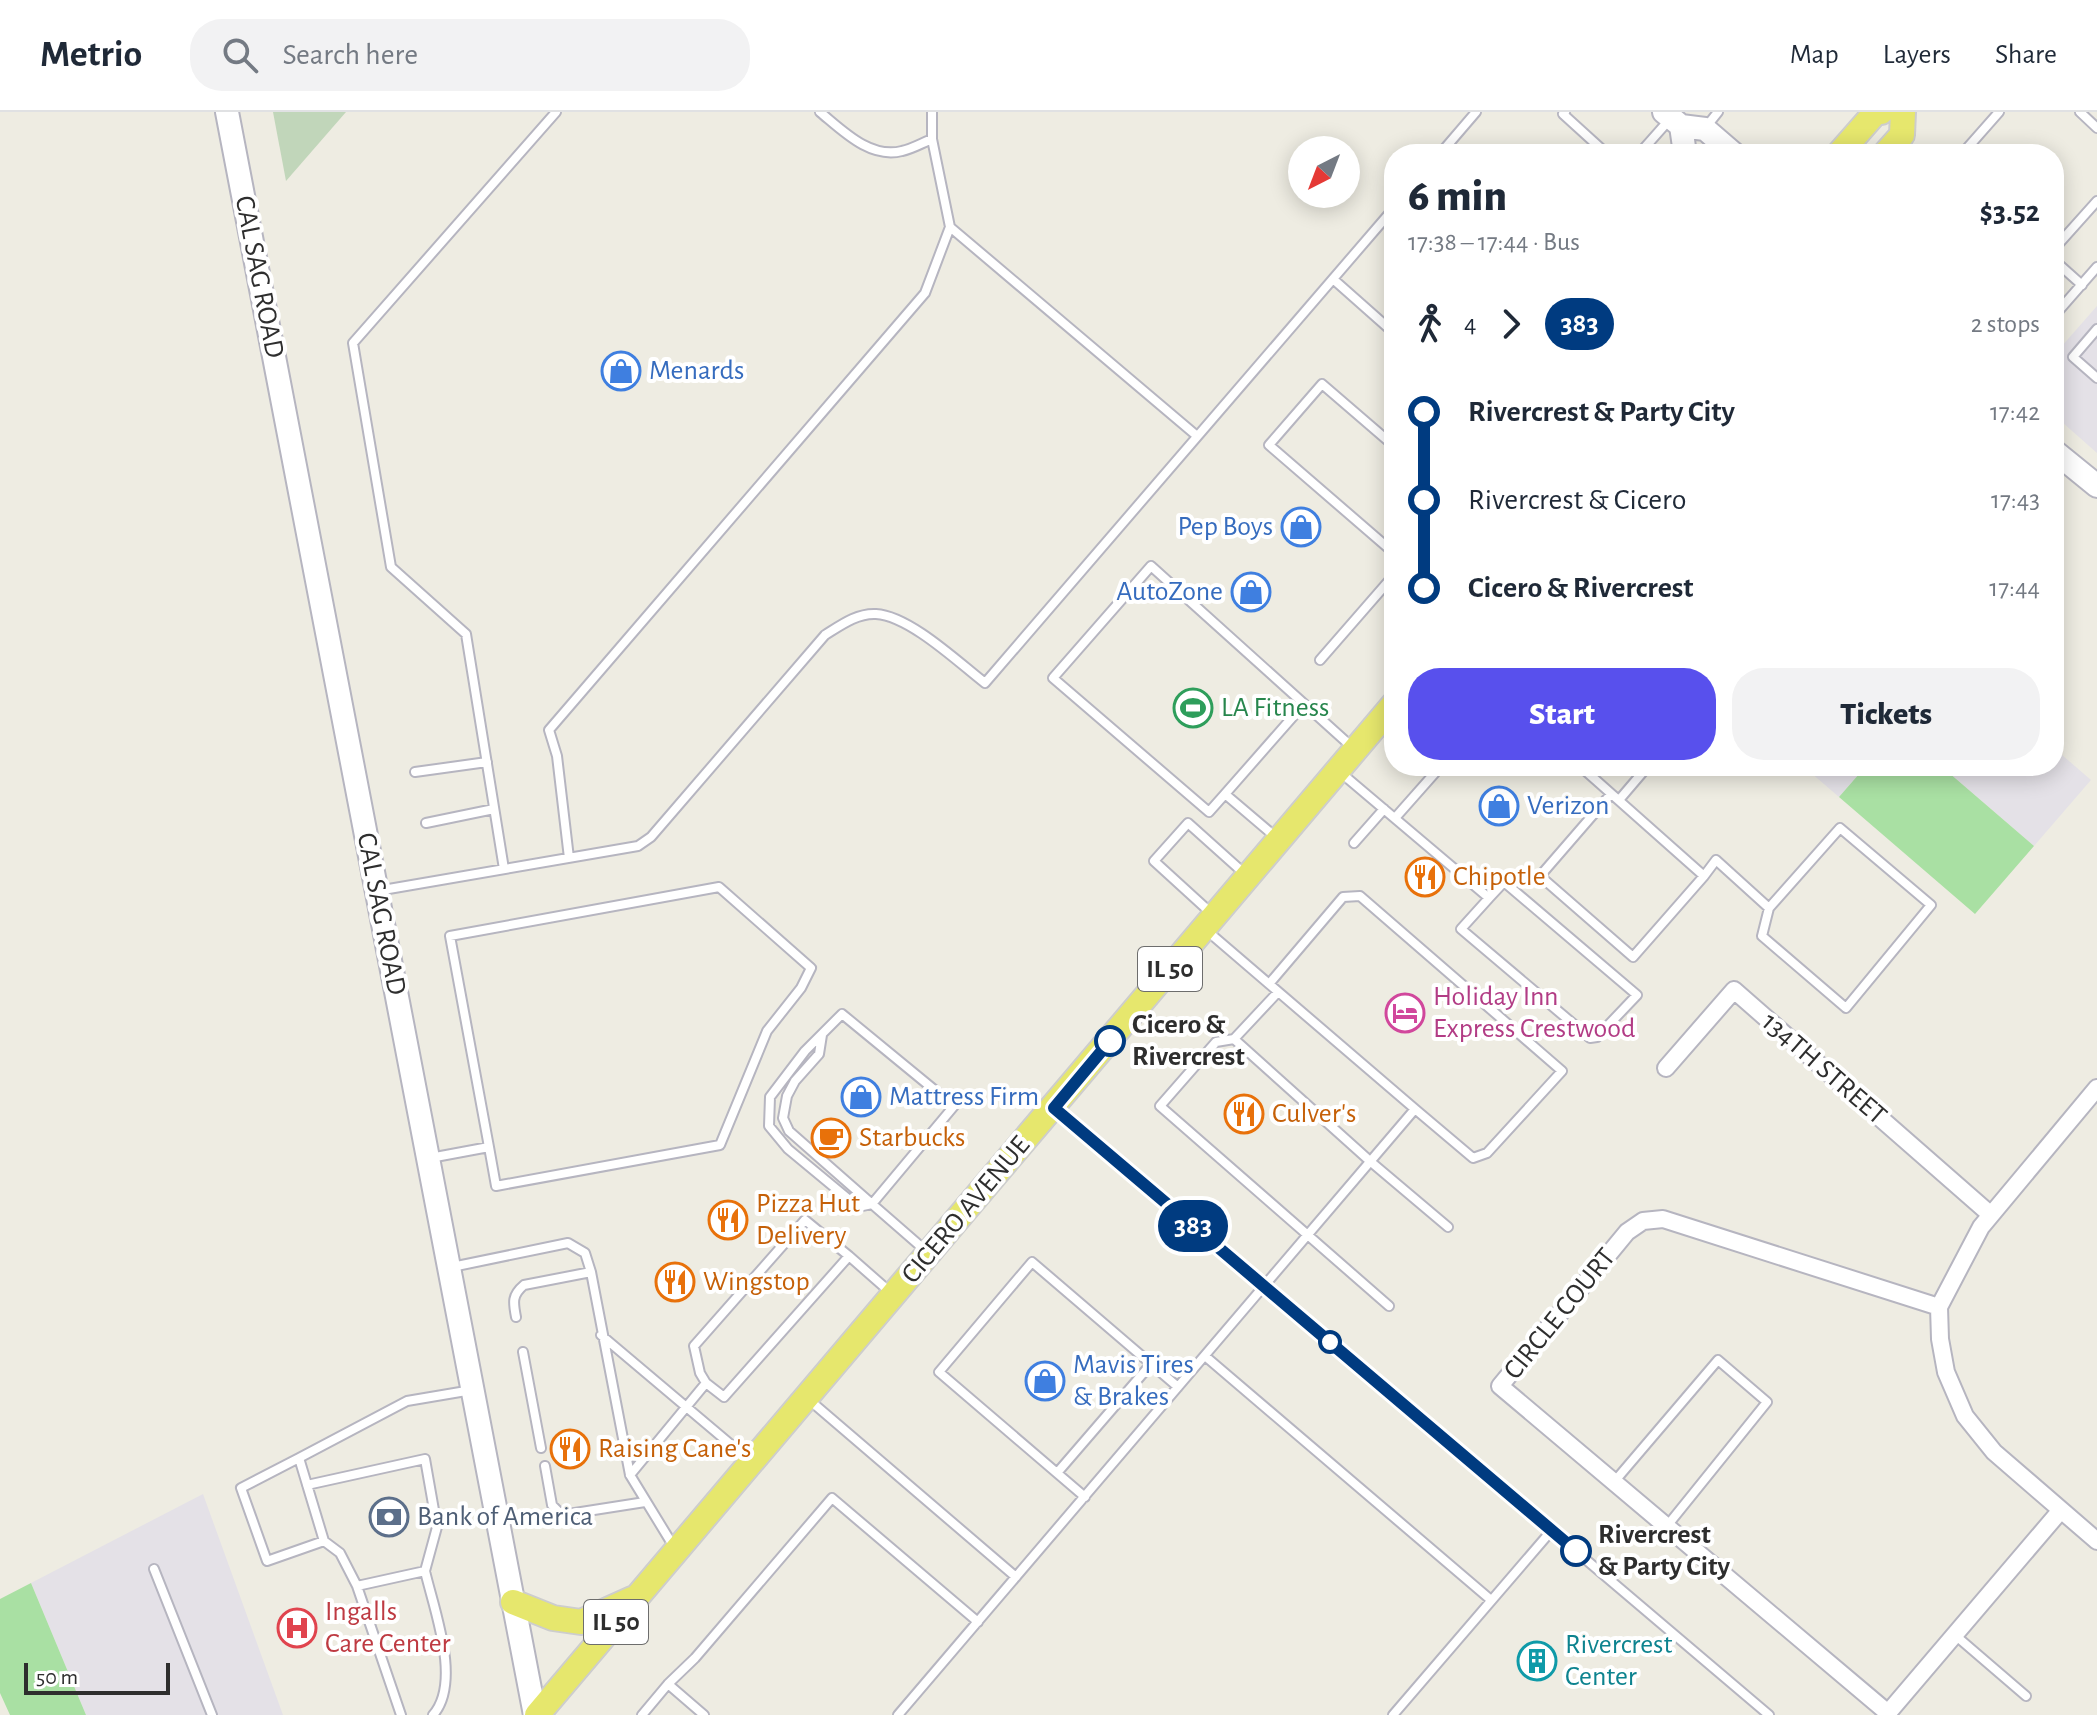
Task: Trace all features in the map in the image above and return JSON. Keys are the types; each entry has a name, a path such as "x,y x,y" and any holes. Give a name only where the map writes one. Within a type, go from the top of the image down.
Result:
{"main road":[{"path":"1848,144 1875,113 1881,112"},
{"path":"1894,144 1902,135 1903,112"},
{"name":"CICERO AVENUE","path":"536,1715 1384,716"},
{"path":"513,1602 553,1618 581,1622 638,1597"}],"street":[{"name":"CAL SAG ROAD","path":"227,112 536,1715"},
{"path":"1681,144 1672,119 1712,120 1728,144"},
{"path":"2064,459 2097,486"},
{"name":"134TH STREET","path":"1666,1068 1734,990 1991,1215"},
{"path":"2097,1088 1981,1227 1939,1307 1940,1339 1946,1372 1965,1416 1994,1452 2097,1541"},
{"name":"CIRCLE COURT","path":"1939,1307 1663,1219 1643,1221 1627,1232 1500,1386 1888,1713 2061,1510"}],"lane":[{"path":"504,869 466,634 391,567 353,343 556,112"},
{"path":"820,112 865,146 881,152 901,152 932,139"},
{"path":"569,858 557,756 549,730 925,293 950,227 932,139 932,112"},
{"path":"1449,144 1476,112"},
{"path":"1565,112 1563,114 1596,144"},
{"path":"1971,144 1999,112"},
{"path":"2080,112 2097,128"},
{"path":"1648,144 1672,119"},
{"path":"2064,238 2097,201"},
{"path":"377,891 638,846 651,837 825,635 849,620 877,614 918,629 985,683 1384,220"},
{"path":"950,227 1197,436"},
{"path":"2064,305 2097,267"},
{"path":"2064,269 2082,285"},
{"path":"1333,279 1384,324"},
{"path":"2097,329 2073,357 2097,378"},
{"path":"1384,437 1322,384 1269,445 1384,544"},
{"path":"1304,704 1209,812 1053,678 1151,566 1304,704 1355,750"},
{"path":"1320,660 1384,586"},
{"path":"415,772 487,762"},
{"path":"1338,771 1489,898"},
{"path":"1395,818 1432,776"},
{"path":"1591,776 1704,876"},
{"path":"1635,776 1540,876 1633,957 1716,860 1769,908"},
{"path":"1225,794 1279,840"},
{"path":"426,823 494,809"},
{"path":"1354,843 1384,809"},
{"path":"1248,877 1188,823 1154,861 1269,984 1473,1158 1487,1153 1562,1071 1360,896 1343,897 1269,984"},
{"path":"1840,828 1931,905 1846,1008 1762,936 1769,908 1840,828"},
{"path":"1504,882 1637,995 1597,1037 1590,1038 1461,929 1489,898 1504,882"},
{"path":"719,887 811,968 801,988 767,1031 720,1145 496,1186 489,1147 450,936 719,887"},
{"path":"1278,992 1234,1039 1216,1042 1160,1106 1389,1306"},
{"path":"842,1014 954,1106 872,1204 858,1207 788,1149 769,1126 770,1097 805,1051 842,1014"},
{"path":"822,1034 819,1054 795,1081 787,1096 783,1118 789,1131 929,1254"},
{"path":"1234,1039 1448,1227"},
{"path":"1054,1108 1769,1715"},
{"path":"898,1715 1415,1109"},
{"path":"428,1158 489,1147"},
{"path":"849,1256 724,1397 706,1383 700,1373 694,1346 805,1220 849,1256 894,1296"},
{"path":"449,1268 568,1243 585,1253 630,1475 676,1551"},
{"path":"1085,1497 939,1372 1013,1284 1032,1262 1178,1387"},
{"path":"516,1317 513,1301 524,1285 591,1272"},
{"path":"601,1335 752,1462"},
{"path":"523,1352 541,1448"},
{"path":"1205,1356 1491,1600"},
{"path":"1614,1482 1718,1360 1748,1385 1767,1402 1666,1527"},
{"path":"1057,1473 1151,1364"},
{"path":"630,1475 706,1383"},
{"path":"324,1541 267,1561 241,1488 407,1401 472,1390"},
{"path":"807,1398 1016,1577"},
{"path":"299,1458 324,1541 340,1553 357,1586 401,1715"},
{"path":"307,1485 425,1459 437,1527 425,1571 448,1669 441,1707 433,1715"},
{"path":"545,1466 552,1505 562,1515 645,1502"},
{"path":"642,1715 832,1498 978,1622"},
{"path":"1393,1715 1552,1530"},
{"path":"154,1569 212,1715"},
{"path":"357,1586 425,1571"},
{"path":"1954,1634 2026,1696"},
{"path":"668,1684 704,1715"}],"shaded area":[{"path":"2097,306 2097,453 2064,424 2064,344"},
{"path":"2064,757 2091,780 2034,846 1953,776 2064,776"},
{"path":"1815,776 1857,776 1839,797"},
{"path":"203,1494 283,1715 86,1715 31,1583"}],"green space":[{"path":"273,112 346,112 286,181"},
{"path":"1857,776 1953,776 2034,846 1975,914 1839,797"},
{"path":"31,1583 86,1715 10,1715 0,1693 0,1599"}],"bus line":[{"name":"383","path":"1110,1041 1054,1108 1576,1551"}],"place":[{"name":"Menards","path":"621,371"},
{"name":"Pep Boys","path":"1301,527"},
{"name":"AutoZone","path":"1251,592"},
{"name":"LA Fitness","path":"1193,708"},
{"name":"Verizon","path":"1499,806"},
{"name":"Chipotle","path":"1425,877"},
{"name":"Holiday Inn Express Crestwood","path":"1405,1013"},
{"name":"Cicero & Rivercrest","path":"1110,1041"},
{"name":"Mattress Firm","path":"861,1097"},
{"name":"Culver's","path":"1244,1114"},
{"name":"Starbucks","path":"831,1138"},
{"name":"Pizza Hut Delivery","path":"728,1220"},
{"name":"Wingstop","path":"675,1282"},
{"name":"Mavis Tires & Brakes","path":"1045,1381"},
{"name":"Raising Cane's","path":"570,1449"},
{"name":"Bank of America","path":"389,1517"},
{"name":"Rivercrest & Party City","path":"1576,1551"},
{"name":"Ingalls Care Center","path":"297,1628"},
{"name":"Rivercrest Center","path":"1537,1661"}]}
